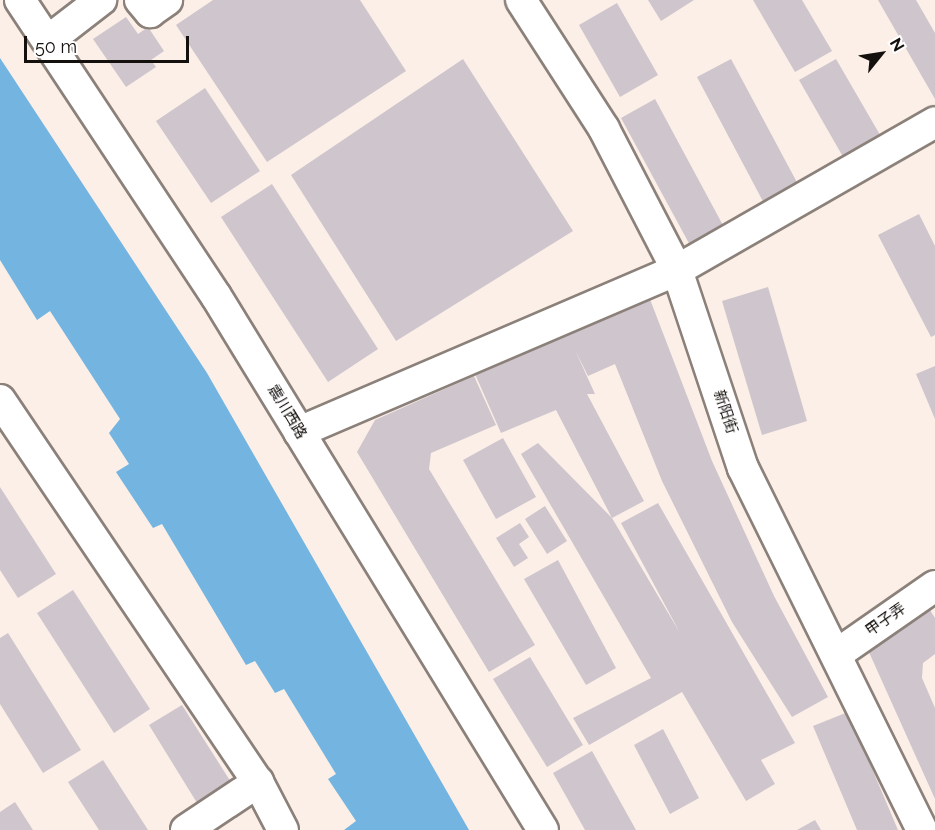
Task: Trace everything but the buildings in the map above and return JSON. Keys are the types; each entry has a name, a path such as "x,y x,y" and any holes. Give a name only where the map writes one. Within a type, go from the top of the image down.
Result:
{"street":[{"name":"震川西路","path":"20,0 49,40 216,296 543,830"},
{"path":"49,40 100,0"},
{"path":"140,0 150,12 167,0"},
{"name":"新阳街","path":"521,0 604,129 677,270 743,468 837,654 922,830"},
{"path":"299,432 677,270 935,122"},
{"path":"5,419 258,782 283,830"},
{"name":"甲子弄","path":"837,654 935,586"},
{"path":"186,830 258,782"}],"water":[{"path":"0,58 207,373 469,830 344,830 356,821 328,779 336,774 284,689 275,693 255,661 246,665 162,524 153,528 116,472 129,464 109,433 120,419 50,311 37,320 0,260"}]}
